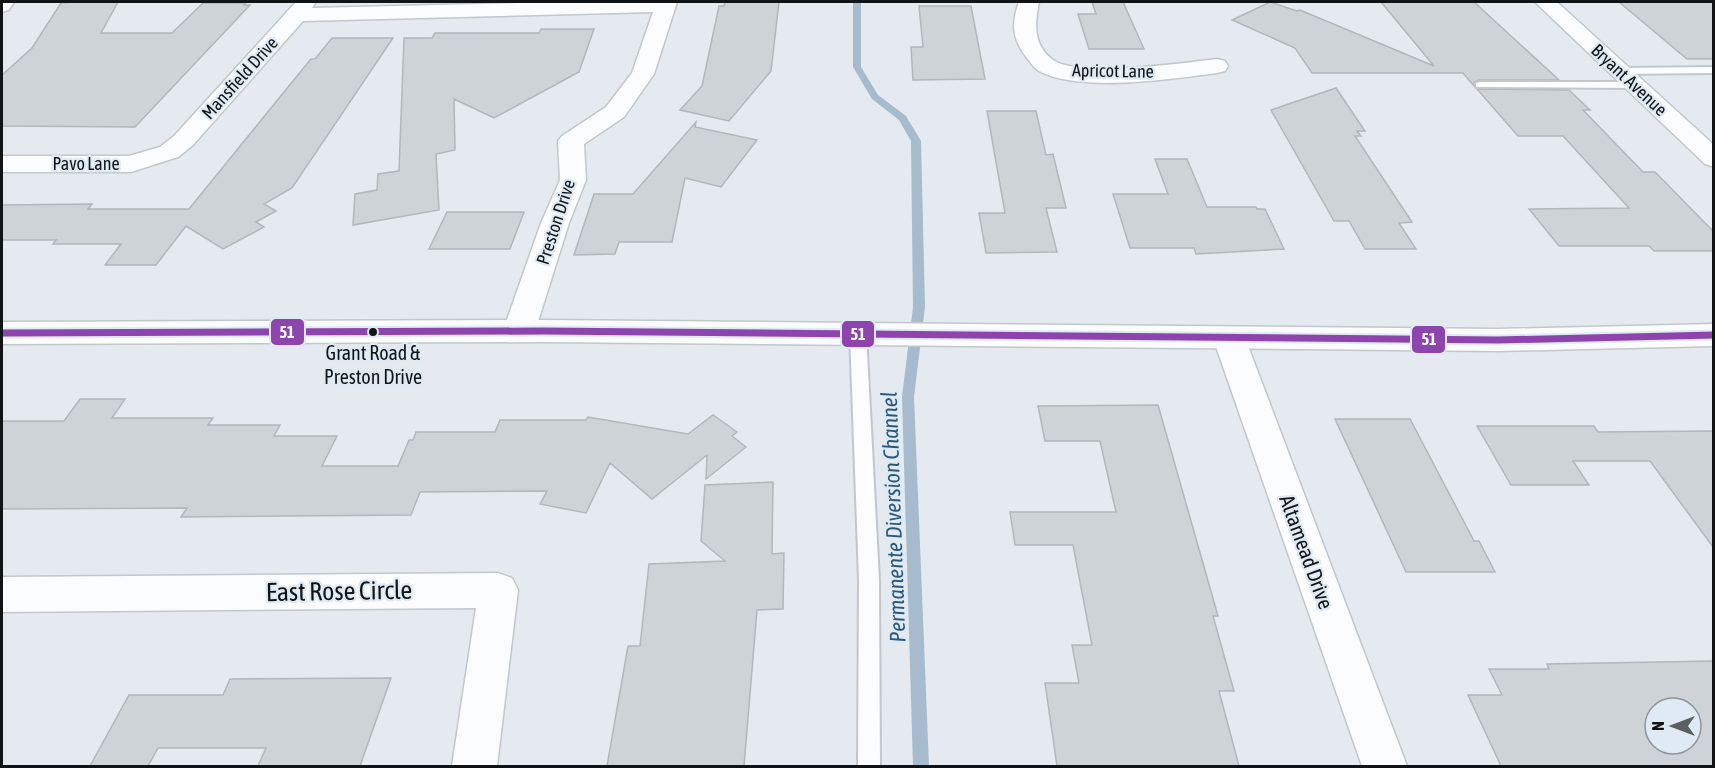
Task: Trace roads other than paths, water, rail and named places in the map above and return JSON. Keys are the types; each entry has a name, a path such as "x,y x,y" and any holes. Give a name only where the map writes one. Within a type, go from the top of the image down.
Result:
{"street":[{"path":"2,6 4,2"},
{"name":"Apricot Lane","path":"1029,2 1022,20 1026,43 1046,66 1082,74 1172,72 1217,66"},
{"name":"Bryant Avenue","path":"1545,2 1713,159"},
{"path":"302,8 666,3"},
{"name":"Preston Drive","path":"519,331 555,223 573,180 571,141 615,112 643,74 666,3"},
{"name":"Mansfield Drive","path":"169,152 183,141 302,8"},
{"name":"Pavo Lane","path":"2,164 131,164 169,152"},
{"path":"2,333 519,331 1498,340 1713,335"},
{"name":"Altamead Drive","path":"1229,338 1385,766"},
{"name":"East Rose Circle","path":"2,595 498,590 475,766"}],"lane":[{"path":"1480,85 1626,78 1713,70"},
{"path":"858,333 869,580 869,766"}],"waterway":[{"name":"Permanente Diversion Channel","path":"857,2 857,67 875,97 903,118 916,141 919,307 908,397 921,766"}],"place":[{"name":"Grant Road & Preston Drive","path":"373,332"}]}
